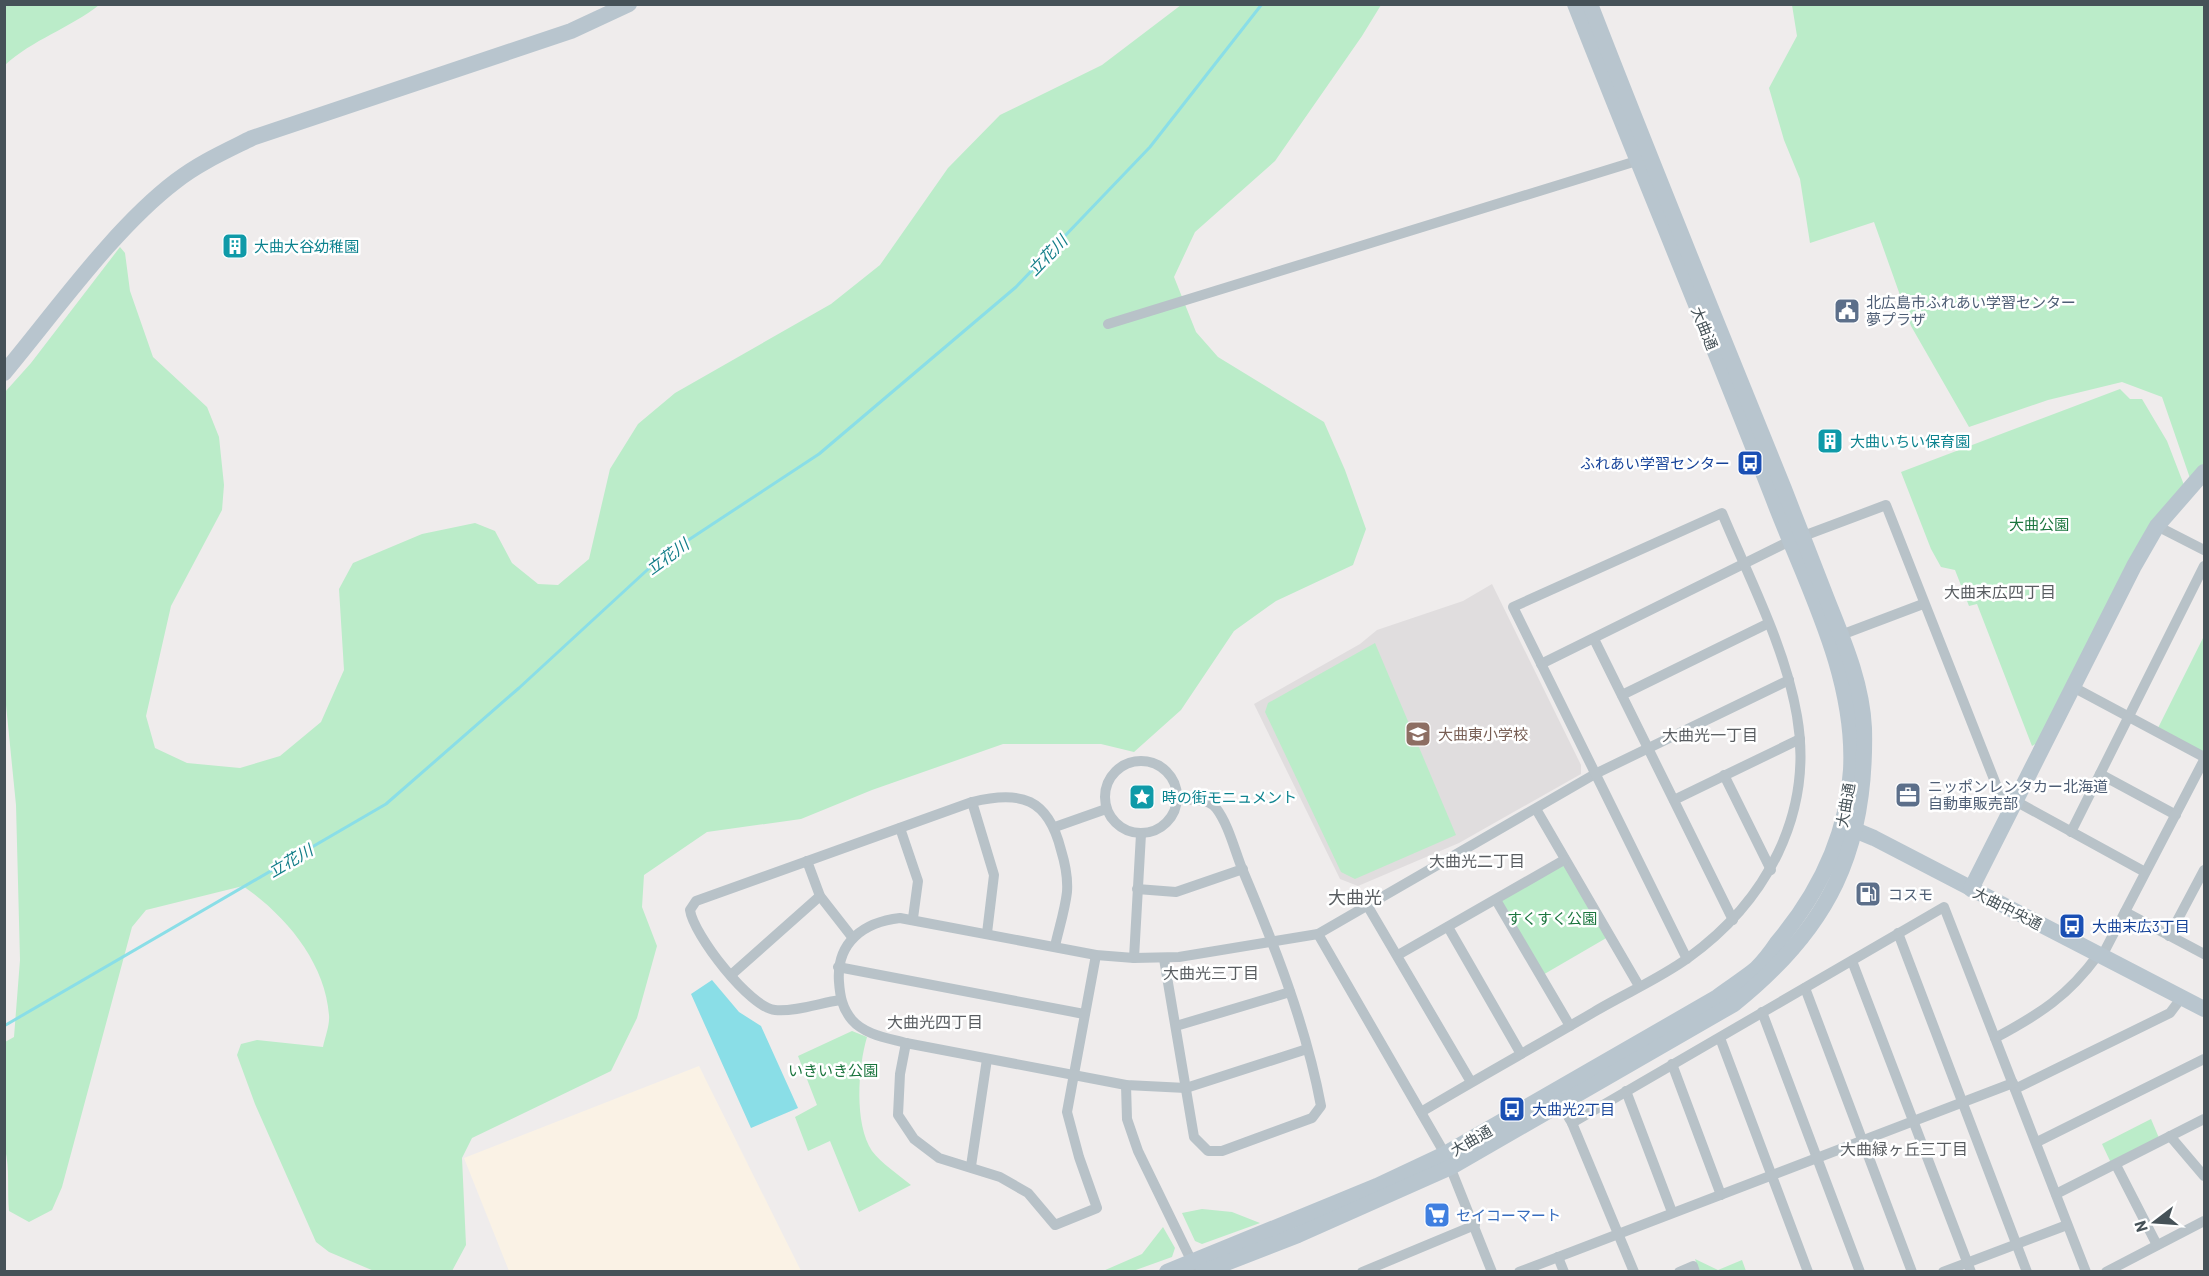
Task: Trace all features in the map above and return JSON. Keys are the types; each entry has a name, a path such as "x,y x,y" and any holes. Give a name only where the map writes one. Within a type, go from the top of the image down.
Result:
{"street":[{"path":"4,373 106,249 177,180 216,156 252,138 571,31 629,4"},
{"name":"大曲通","path":"1448,1161 1707,1003 1757,968 1807,903 1827,867 1848,827 1863,775 1864,726 1858,691 1841,635 1796,539 1643,159 1575,4"},
{"name":"大曲通","path":"1590,4 1643,159"},
{"path":"1108,324 1643,159"},
{"path":"1971,889 2157,526 2201,480"},
{"path":"1541,664 1796,539 1886,505 1923,604 1999,792 2145,872"},
{"path":"1421,1112 1687,959 1733,920 1771,870 1787,832 1798,788 1800,739 1789,680 1722,513 1513,607 1687,959"},
{"path":"2157,526 2205,550"},
{"name":"大曲通","path":"1167,1272 1197,1268 1377,1186 1448,1161 1561,1105 1734,1004 1768,976 1805,935 1844,868 1851,770 1850,728 1845,693 1796,539"},
{"path":"2071,832 2205,566"},
{"path":"1841,635 1923,604"},
{"path":"1622,695 1767,624"},
{"path":"1594,639 1733,920"},
{"path":"1307,1049 1186,1088 1126,1086 1076,1074 906,1043 870,1033 852,1020 840,1000 838,967 852,937 880,920 913,918 1096,955 1164,959 1318,934 1595,774 1789,680"},
{"path":"1995,1038 2040,1014 2060,999 2080,980 2100,955 2125,912 2205,758 2073,687"},
{"path":"1674,800 1800,739"},
{"path":"1142,760 1154,763 1172,777 1178,800 1175,811 1161,828 1141,834 1119,827 1106,809 1104,797 1112,775 1131,762 1142,760"},
{"path":"2100,774 2176,815"},
{"path":"1724,775 1771,870"},
{"path":"840,1000 775,1010 758,1004 731,975 691,922 690,910 696,901 972,802 1001,795 1040,806 1055,827 1065,863 1067,891 1055,946"},
{"path":"1164,959 1194,1137 1208,1151 1222,1151 1312,1118 1321,1106 1307,1049 1273,943 1242,869 1215,807 1203,800 1178,800"},
{"path":"972,802 994,875 987,933"},
{"path":"1055,827 1106,809"},
{"path":"1536,809 1639,986"},
{"name":"大曲中央通","path":"1848,827 2205,1009"},
{"path":"900,828 918,881 913,918"},
{"path":"1134,958 1141,834"},
{"path":"1398,955 1564,860"},
{"path":"807,861 820,896 852,937"},
{"path":"1137,889 1176,892 1242,869"},
{"path":"2169,936 2205,870"},
{"path":"731,975 820,896"},
{"path":"1496,900 1570,1026"},
{"path":"1367,905 1471,1082"},
{"path":"1572,1123 1944,907 2086,1272"},
{"path":"2125,912 2205,954"},
{"path":"1448,927 1521,1054"},
{"path":"1898,933 2027,1272"},
{"path":"1318,934 1448,1161 1492,1272"},
{"path":"906,1043 900,1074 898,1115 914,1139 939,1158 971,1166 1000,1177 1028,1193 1054,1225 1097,1208 1079,1157 1067,1112 1076,1074 1084,1014 1096,955"},
{"path":"1852,961 1969,1267"},
{"path":"838,967 1084,1014"},
{"path":"1804,988 1912,1272"},
{"path":"1176,1026 1290,992"},
{"path":"1519,1272 1962,1102 2014,1086 2170,1013 2182,997"},
{"path":"1762,1012 1860,1272"},
{"path":"1720,1038 1808,1272"},
{"path":"971,1166 987,1059"},
{"path":"2037,1142 2205,1059"},
{"path":"1672,1064 1720,1195"},
{"path":"1126,1086 1127,1119 1138,1150 1197,1268"},
{"path":"1626,1091 1672,1212"},
{"path":"1561,1105 1572,1123 1634,1272"},
{"path":"2056,1194 2205,1119"},
{"path":"2170,1136 2205,1176"},
{"path":"2116,1165 2157,1245"},
{"path":"2106,1272 2205,1221"},
{"path":"1943,1272 1969,1267 2016,1244 2067,1225"},
{"path":"1362,1272 1475,1226"},
{"path":"1558,1257 1564,1272"},
{"path":"1679,1272 1693,1266 1695,1272"}],"shaded area":[{"name":"大曲東小学校","path":"1492,584 1581,765 1581,774 1459,843 1358,886 1340,879 1254,704 1360,644 1377,630 1463,601"},
{"path":"699,1066 801,1271 509,1271 464,1158"}],"green space":[{"path":"5,4 99,5 76,21 27,48 5,65"},
{"path":"1181,5 1381,5 1275,161 1195,232 1174,277 1196,332 1218,357 1324,422 1345,470 1366,529 1353,565 1276,601 1234,631 1181,710 1134,752 1101,744 1003,744 872,790 801,819 707,832 644,875 642,907 657,946 637,1018 611,1071 472,1138 462,1158 466,1245 452,1271 374,1271 329,1252 316,1242 255,1104 237,1055 241,1044 257,1040 323,1047 329,1019 326,995 311,959 288,926 274,911 243,886 146,910 132,927 62,1187 52,1210 29,1222 9,1211 5,1149 5,1042 14,1037 20,960 16,805 4,685 5,392 31,363 120,247 125,253 130,291 153,357 207,407 219,437 224,485 222,510 171,606 146,716 155,748 187,763 240,768 280,756 321,722 344,670 339,589 353,563 422,534 475,523 495,531 512,563 538,584 558,585 589,559 610,469 638,424 675,393 831,304 880,265 948,168 1000,115 1102,65"},
{"path":"1792,5 2204,5 2204,469 2192,484 2162,397 2122,382 2048,400 1969,427 1911,326 1874,222 1810,243 1800,179 1784,140 1769,88 1797,36"},
{"name":"大曲公園","path":"2120,389 2130,399 2142,399 2167,441 2184,485 2039,742 2032,746 1977,604 1969,606 1955,570 1941,567 1931,549 1901,472"},
{"path":"2204,636 2204,755 2157,730"},
{"path":"1375,643 1456,835 1355,879 1341,872 1265,712 1268,703"},
{"name":"すくすく公園","path":"1564,860 1608,937 1541,976 1496,900"},
{"name":"いきいき公園","path":"852,1031 867,1037 861,1064 859,1095 862,1126 866,1140 872,1151 885,1164 911,1185 859,1212 830,1141 808,1151 795,1117 817,1105 798,1056"},
{"path":"2151,1119 2159,1138 2111,1163 2102,1144"},
{"path":"1202,1209 1232,1212 1260,1223 1202,1244 1195,1241 1182,1213"},
{"path":"1163,1227 1175,1248 1172,1257 1133,1271 1103,1271 1142,1254"},
{"path":"1695,1259 1718,1270 1742,1260 1746,1271 1699,1271"}],"water":[{"path":"712,980 739,1012 761,1026 798,1108 751,1128 691,994"}],"waterway":[{"name":"立花川","path":"4,1026 386,804 519,688 658,560 819,454 1016,287 1150,147 1262,4"}],"place":[{"name":"大曲大谷幼稚園","path":"235,246"},
{"name":"北広島市ふれあい学習センター 夢プラザ","path":"1847,311"},
{"name":"大曲いちい保育園","path":"1830,441"},
{"name":"ふれあい学習センター","path":"1750,463"},
{"name":"大曲東小学校","path":"1418,734"},
{"name":"ニッポンレンタカー北海道 自動車販売部","path":"1908,795"},
{"name":"時の街モニュメント","path":"1142,797"},
{"name":"コスモ","path":"1868,894"},
{"name":"大曲末広3丁目","path":"2072,926"},
{"name":"大曲光2丁目","path":"1512,1109"},
{"name":"セイコーマート","path":"1437,1215"}],"district":[{"name":"大曲末広四丁目","path":"2000,591"},
{"name":"大曲光一丁目","path":"1710,734"},
{"name":"大曲光二丁目","path":"1477,860"},
{"name":"大曲光","path":"1355,897"},
{"name":"大曲光三丁目","path":"1211,972"},
{"name":"大曲光四丁目","path":"935,1021"},
{"name":"大曲緑ヶ丘三丁目","path":"1904,1148"}]}
